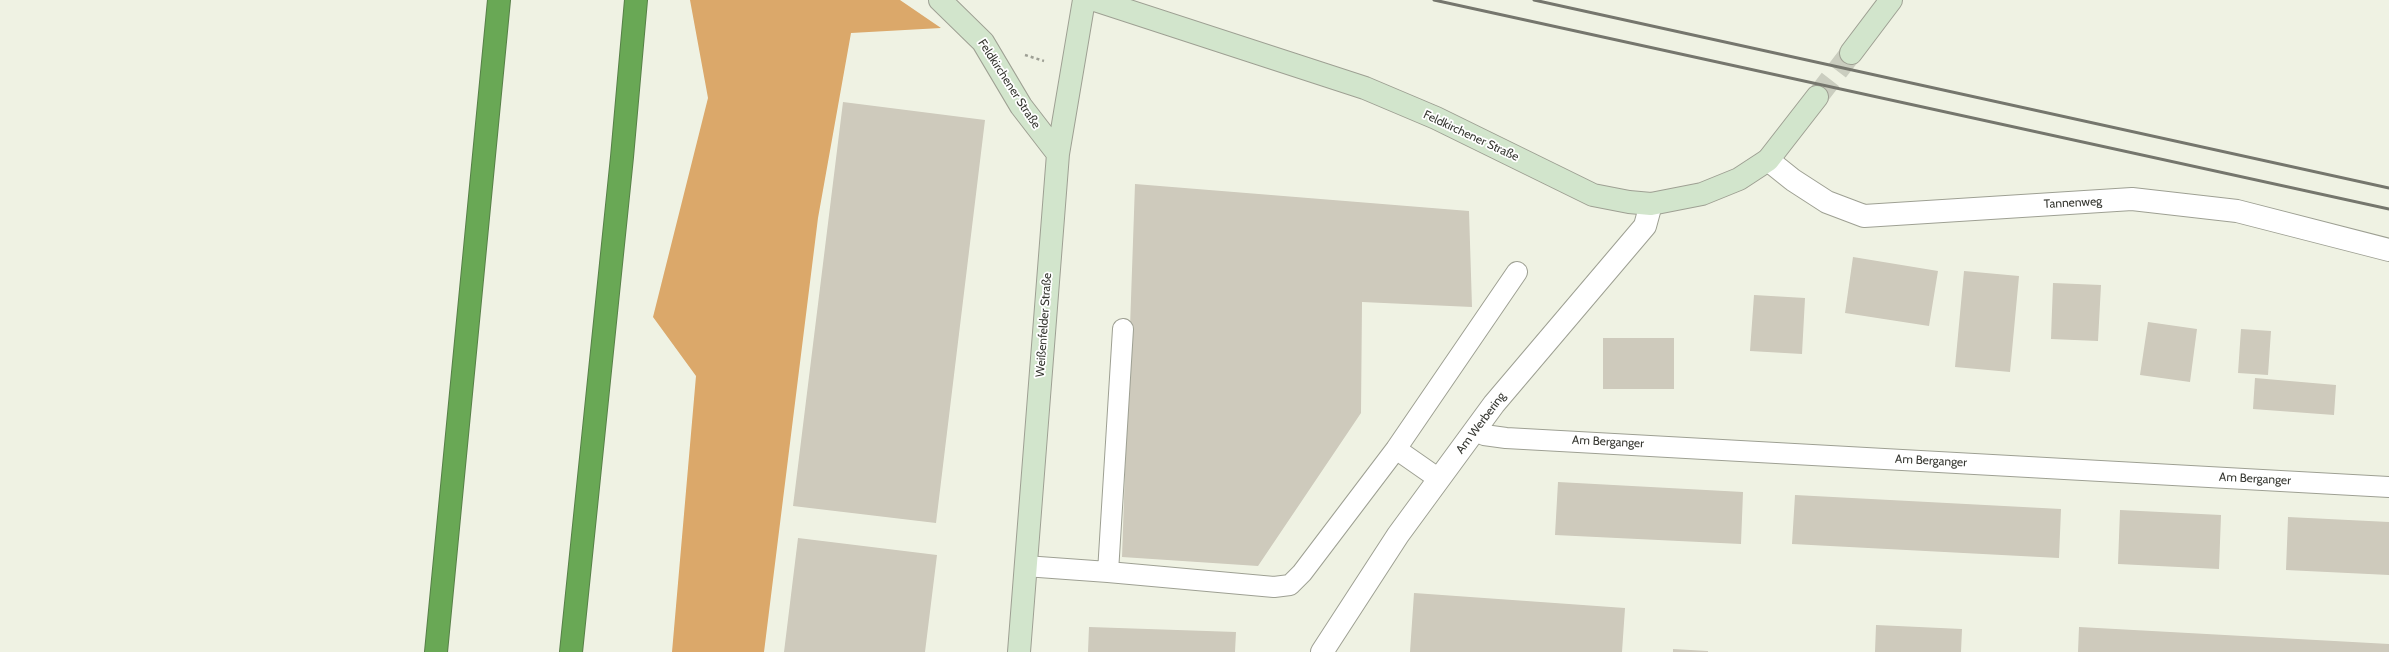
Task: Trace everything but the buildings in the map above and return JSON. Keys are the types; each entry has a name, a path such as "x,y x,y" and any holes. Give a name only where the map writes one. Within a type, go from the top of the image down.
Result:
{"highway":[{"path":"436,652 499,0"},
{"path":"571,652 622,157 636,0"}],"street":[{"name":"Feldkirchener Straße","path":"940,0 983,42 1021,106 1058,154"},
{"name":"Weißenfelder Straße","path":"1019,652 1058,154 1084,0"},
{"name":"Feldkirchener Straße","path":"1095,0 1365,88 1436,118 1593,195 1651,204 1702,194 1739,179 1768,160 1817,97"},
{"path":"1851,54 1891,0"},
{"name":"Tannenweg","path":"1768,160 1793,180 1827,202 1864,216 2132,199 2237,211 2389,250"},
{"name":"Am Werbering","path":"1322,652 1398,535 1494,404 1645,226 1651,204"}],"lane":[{"path":"1026,566 1274,587 1290,585 1302,574 1396,449 1517,272"},
{"path":"1108,572 1123,329"},
{"name":"Am Berganger","path":"1475,430 1484,435 1506,438 2389,487"},
{"path":"1396,449 1439,479"}],"shaded area":[{"path":"690,0 900,0 941,28 851,33 818,218 764,652 672,652 696,376 653,317 708,98"}],"tunnel":[{"path":"1817,97 1851,53"}],"railway":[{"path":"1434,0 2389,209"},
{"path":"1534,0 2389,188"}]}
